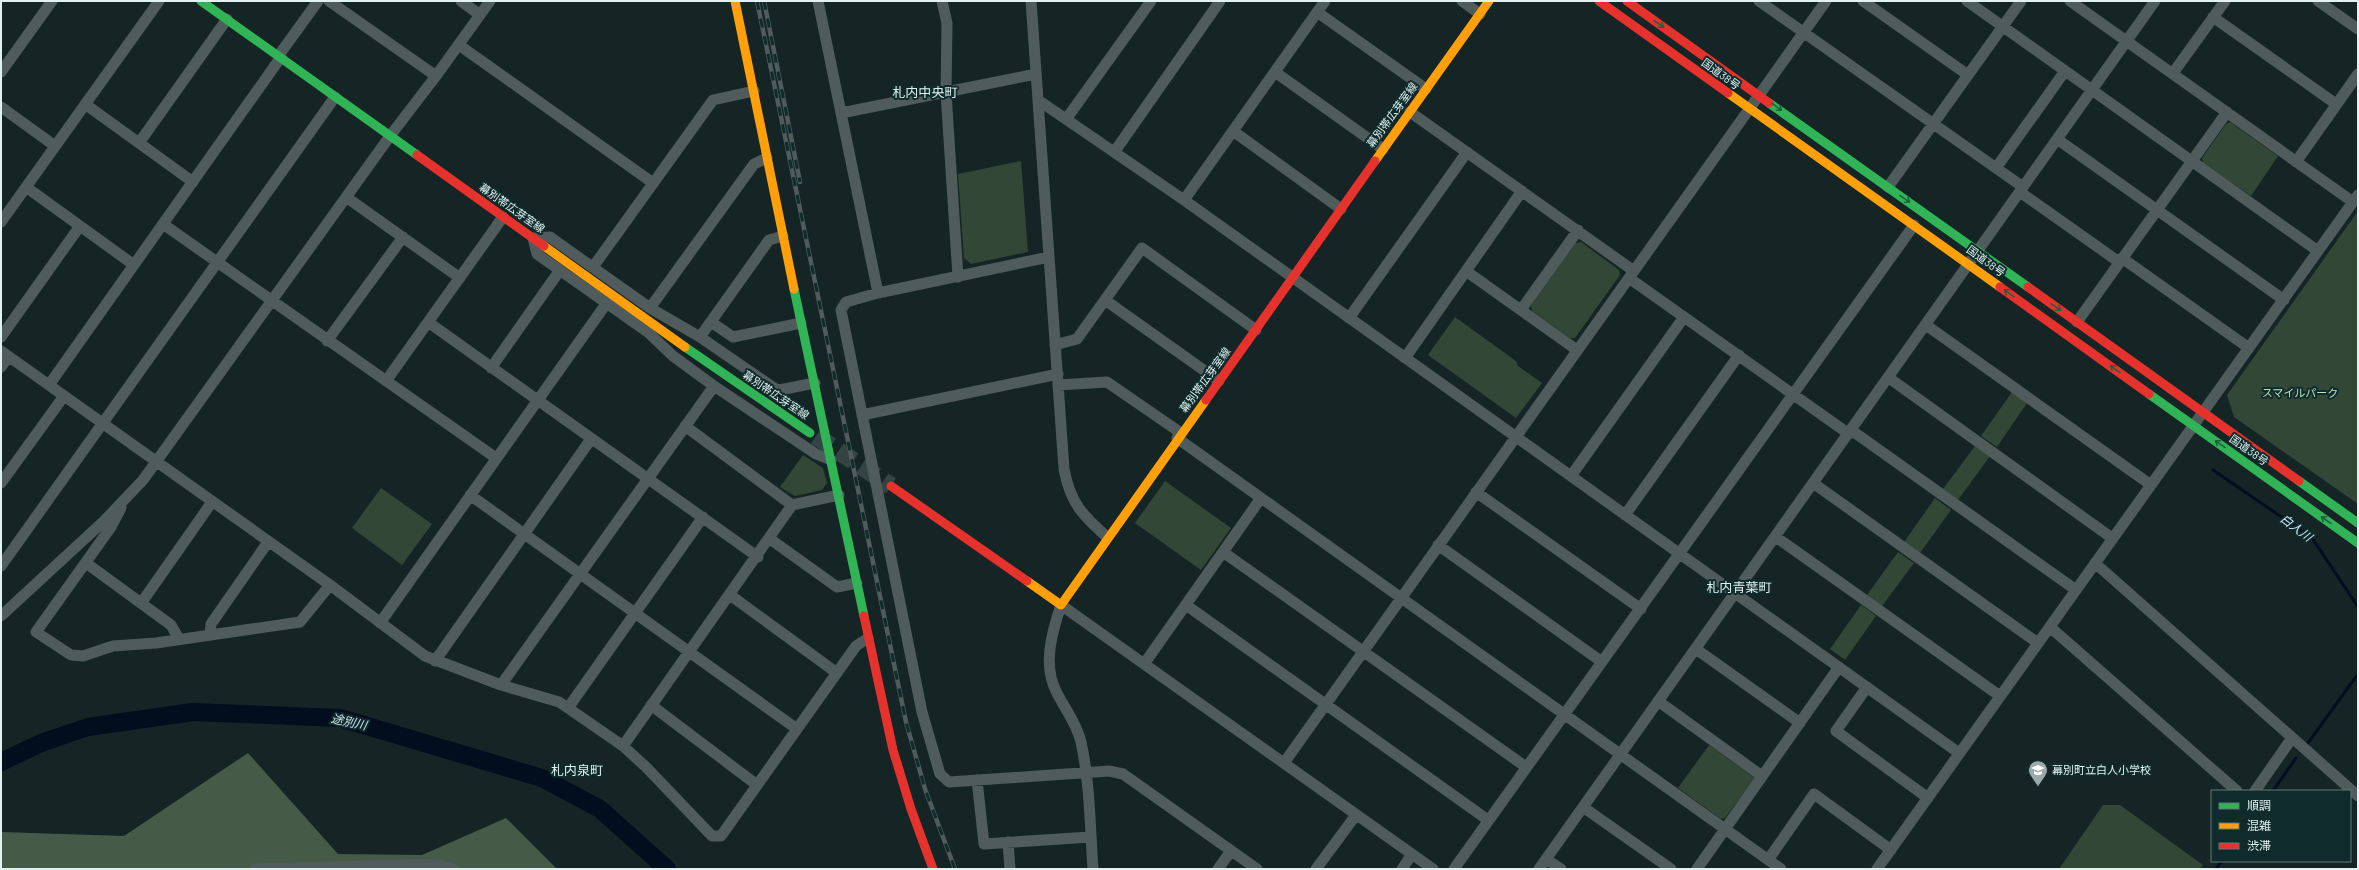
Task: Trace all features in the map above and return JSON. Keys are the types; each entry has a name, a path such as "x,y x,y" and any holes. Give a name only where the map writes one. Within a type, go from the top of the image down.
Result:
{"main road":[{"name":"幕別帯広芽室線","path":"201,1 280,56 742,388 810,433"},
{"path":"735,1 801,323 893,750 911,809 933,869"},
{"name":"幕別帯広芽室線","path":"1061,604 1383,149 1490,1"},
{"name":"国道38号","path":"1599,1 2358,543"},
{"name":"国道38号","path":"1627,1 2358,523"},
{"path":"891,486 1061,604"}],"street":[{"path":"1,72 52,1"},
{"path":"1,222 159,1"},
{"path":"48,385 164,224 318,1"},
{"path":"329,1 436,76"},
{"path":"461,1 480,15"},
{"path":"1,616 124,500 156,462 390,136 459,45 490,1"},
{"path":"818,1 878,294"},
{"path":"942,1 947,23 946,93 958,277"},
{"path":"1031,1 1064,469 1067,486 1084,517 1107,537"},
{"path":"1067,118 1151,1"},
{"path":"1115,151 1220,1"},
{"path":"1184,200 1325,1"},
{"path":"1462,1 1480,14"},
{"path":"1759,1 1996,168 2021,190 2249,348"},
{"path":"1284,763 1826,1"},
{"path":"1863,1 1968,75"},
{"path":"1967,1 2318,252"},
{"path":"1888,187 2021,1"},
{"path":"1877,869 2112,538 2356,199 2296,162 2070,1"},
{"path":"1539,869 2155,1"},
{"path":"2173,73 2225,1"},
{"path":"2318,1 2358,29"},
{"path":"1317,12 1426,89"},
{"path":"2213,17 2336,104"},
{"path":"139,143 227,19"},
{"path":"459,45 653,183"},
{"path":"1996,168 2064,71"},
{"path":"1275,72 1383,149"},
{"path":"841,113 1036,74"},
{"path":"2296,162 2358,74"},
{"path":"593,267 713,100 754,91"},
{"path":"1,566 335,97"},
{"path":"1038,100 1115,151 1959,753"},
{"path":"86,104 193,182"},
{"path":"1,107 55,146"},
{"path":"1410,112 1578,230 1684,317 2076,590"},
{"path":"2077,322 2227,112"},
{"path":"1233,131 1341,209"},
{"path":"2057,139 2284,300"},
{"path":"1349,318 1467,152"},
{"path":"650,308 754,164 767,158"},
{"path":"26,187 134,265"},
{"path":"1405,358 1522,191"},
{"path":"346,197 460,278"},
{"path":"386,381 503,217"},
{"path":"164,224 327,341 496,458"},
{"path":"1454,869 1914,225"},
{"path":"1,337 80,226"},
{"path":"1521,310 1578,230"},
{"path":"700,337 769,240 783,236"},
{"path":"327,341 403,237"},
{"path":"815,383 779,390 774,388 700,337 650,308 550,237 533,238 537,254 649,333 673,356 714,386 816,454 831,460"},
{"path":"1055,345 1077,339 1142,248 1256,330"},
{"path":"1049,257 846,302 841,310 922,712 940,774 949,782 1086,772 1109,771 1123,774 1257,869"},
{"path":"491,368 560,270"},
{"path":"1466,271 1577,350"},
{"path":"1105,300 1219,381"},
{"path":"380,623 606,304"},
{"path":"1571,476 1684,317"},
{"path":"428,322 758,557"},
{"path":"711,322 733,337 801,323"},
{"path":"1926,325 2151,484"},
{"path":"1,367 5,354 435,661 501,685 559,702 623,746 646,767 712,836 721,836 856,646 868,638"},
{"path":"1626,515 1739,355"},
{"path":"1888,378 2112,538"},
{"path":"862,415 1058,380 1107,382 1261,498 1781,869"},
{"path":"501,685 714,386"},
{"path":"1,483 64,396"},
{"path":"685,426 792,505"},
{"path":"435,661 591,439"},
{"path":"1813,483 2038,643"},
{"path":"1476,492 1641,609"},
{"path":"470,495 797,729"},
{"path":"623,746 689,651 758,557 792,505 839,495"},
{"path":"1144,664 1261,498"},
{"path":"124,500 111,527 36,632 71,655 83,656 113,646 179,639 300,622 330,585"},
{"path":"142,602 212,502"},
{"path":"568,708 634,612 703,517"},
{"path":"1776,537 2000,696"},
{"path":"770,539 837,587 857,583"},
{"path":"210,635 211,624 268,542"},
{"path":"1438,546 1602,662"},
{"path":"1223,552 1526,767"},
{"path":"86,563 171,624 179,639"},
{"path":"2095,563 2358,796"},
{"path":"730,595 837,673"},
{"path":"1093,869 1086,772 1078,731 1055,691 1049,661 1052,636 1061,604 1433,869"},
{"path":"1186,605 1488,820"},
{"path":"2050,627 2236,790"},
{"path":"1696,648 1800,723"},
{"path":"1697,869 1839,667"},
{"path":"1867,687 1836,731 1928,798"},
{"path":"1658,701 1762,776"},
{"path":"651,705 757,785"},
{"path":"2256,790 2292,738"},
{"path":"977,780 984,844 1090,837"},
{"path":"1768,860 1814,794 1891,850"},
{"path":"1583,807 1671,869"},
{"path":"1316,869 1356,815"},
{"path":"1008,842 1010,869"},
{"path":"1218,869 1231,851"},
{"path":"1402,869 1412,854"},
{"path":"1546,859 1561,869"},
{"path":"255,869 435,864 453,869"}],"green space":[{"path":"2230,122 2278,156 2251,196 2203,163 2202,158 2226,124"},
{"path":"1021,161 1028,252 971,264 964,258 958,174"},
{"name":"スマイルパーク","path":"2358,211 2358,504 2234,417 2227,395"},
{"path":"1581,242 1619,270 1620,275 1575,338 1570,338 1532,311 1531,306 1575,243"},
{"path":"1455,317 1516,361 1518,366 1542,383 1516,418 1428,355"},
{"path":"2012,392 2027,403 1997,447 1981,436"},
{"path":"1975,446 1990,456 1958,500 1943,489"},
{"path":"803,455 823,468 827,483 822,490 795,496 780,487"},
{"path":"1165,481 1231,528 1201,570 1135,523"},
{"path":"381,488 432,524 402,565 352,528"},
{"path":"1935,498 1951,510 1920,553 1904,542"},
{"path":"1898,552 1914,563 1882,606 1867,595"},
{"path":"1861,605 1876,616 1845,660 1830,649"},
{"path":"1709,745 1755,778 1725,818 1721,819 1678,788"},
{"path":"248,753 338,854 422,855 506,818 557,869 1,869 1,832 124,836"},
{"path":"2103,805 2120,805 2203,865 2200,869 2059,869"}],"waterway":[{"name":"白人川","path":"2213,470 2312,538 2358,607"},
{"name":"白人川","path":"2308,743 2358,674"},
{"name":"途別川","path":"1,762 41,743 88,727 193,712 340,718 542,778 600,809 667,869"},
{"name":"白人川","path":"2274,790 2296,758"},
{"name":"白人川","path":"2216,869 2221,862"}],"tunnel":[{"path":"816,436 891,486"}],"railway":[{"path":"757,1 906,722 925,789 955,869"},
{"path":"764,1 800,182"}],"traffic: fast":[{"path":"201,1 417,155"},
{"path":"1769,103 2028,287"},
{"path":"794,289 864,616"},
{"path":"685,347 810,433"},
{"path":"2149,394 2358,543"},
{"path":"2299,481 2358,523"}],"traffic: slow":[{"path":"735,1 794,289"},
{"path":"1375,161 1489,1"},
{"path":"1728,93 2000,287"},
{"path":"544,246 685,347"},
{"path":"1027,581 1061,605 1206,400"}],"traffic: jam":[{"path":"1599,1 1728,93"},
{"path":"1627,1 1769,103"},
{"path":"417,155 544,246"},
{"path":"1206,400 1375,161"},
{"path":"2000,287 2149,394"},
{"path":"2028,287 2299,481"},
{"path":"891,486 1027,581"},
{"path":"864,616 893,750 911,809 933,869"}],"place":[{"name":"幕別町立白人小学校","path":"2038,787"}],"district":[{"name":"札内中央町","path":"925,92"},
{"name":"札内青葉町","path":"1739,587"},
{"name":"札内泉町","path":"577,770"}]}
